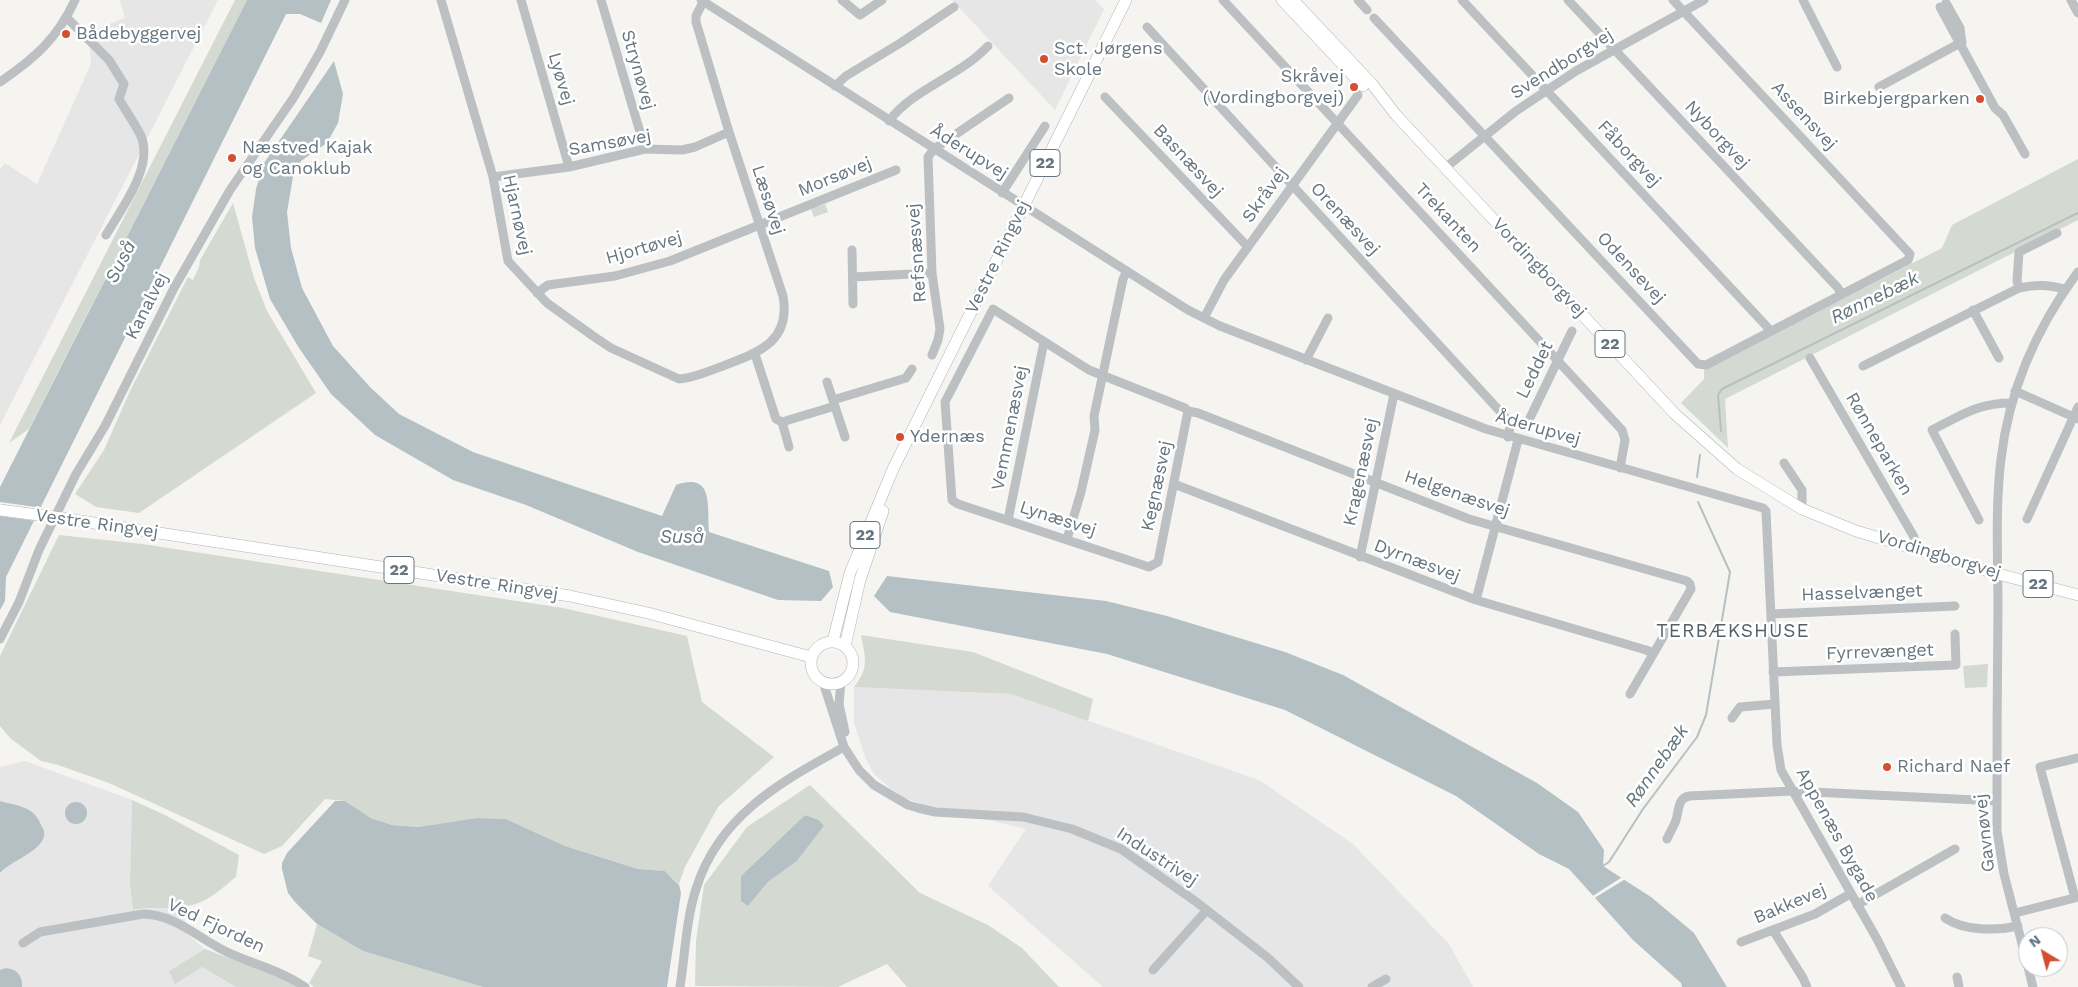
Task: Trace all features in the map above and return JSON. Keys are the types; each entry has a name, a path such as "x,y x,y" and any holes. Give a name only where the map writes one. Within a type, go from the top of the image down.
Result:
{"main road":[{"name":"Vestre Ringvej","path":"833,642 850,573 893,469 1126,0"},
{"name":"Vordingborgvej","path":"1282,0 1367,90 1396,115"},
{"name":"Vordingborgvej","path":"1293,0 1372,84 1396,115 1445,168 1682,420 1738,469 1802,508 1856,531 1998,574 2078,595"},
{"name":"Vestre Ringvej","path":"845,646 860,580 911,434"},
{"name":"Vestre Ringvej","path":"0,510 570,596 648,613 811,657"},
{"path":"841,682 835,684 823,682 814,674 811,657 822,644 833,642 845,646"},
{"name":"22","path":"841,682 847,678 853,665 852,658 845,646"}],"street":[{"path":"0,82 41,52 67,18 75,0"},
{"name":"Kanalvej","path":"0,639 19,602 39,550 76,474 105,426 174,288 230,190 294,97 320,52 345,0"},
{"name":"Hjarnøvej","path":"441,0 493,177 508,262 547,303 611,348 679,380 710,371"},
{"name":"Lyøvej","path":"521,0 570,167"},
{"name":"Strynøvej","path":"600,0 645,149"},
{"path":"842,0 860,15 882,0"},
{"name":"Trekanten","path":"1223,0 1622,430 1625,440 1620,468"},
{"path":"1358,0 1367,10"},
{"name":"Fåborgvej","path":"1462,0 1771,330"},
{"name":"Nyborgvej","path":"1568,0 1838,288 1841,294"},
{"name":"Assensvej","path":"1673,0 1910,254"},
{"name":"Svendborgvej","path":"1445,168 1484,135 1547,90 1614,49 1704,0"},
{"path":"2071,0 2078,13"},
{"name":"Åderupvej","path":"702,1 1002,193 1204,318 1306,360 1508,437 1763,508 1766,511"},
{"name":"Læsøvej","path":"702,1 696,16 696,22 728,132 783,296 785,307 782,324 774,339 765,348 755,354 710,371"},
{"path":"1806,1 1838,67"},
{"path":"1940,3 1960,28 1961,44 1995,108 2003,115 2025,154"},
{"path":"835,86 846,76 954,7"},
{"path":"67,18 109,60 124,84 120,99 141,138 145,154 141,172 106,235"},
{"name":"Odensevej","path":"1374,18 1698,364 1706,365 1908,260 1910,254"},
{"name":"Orenæsvej","path":"1147,28 1507,419 1510,428 1508,437"},
{"path":"1879,88 1961,44"},
{"path":"889,121 898,109 967,65 988,46"},
{"name":"Skråvej","path":"1204,318 1224,280 1358,95"},
{"name":"Basnæsvej","path":"1105,97 1248,248"},
{"path":"934,149 1009,98"},
{"path":"1002,193 1045,126"},
{"name":"Samsøvej","path":"493,177 570,167 645,149 682,150 694,147 728,132"},
{"name":"Refsnæsvej","path":"932,355 940,329 932,274 928,157 934,149"},
{"name":"Morsøvej","path":"759,225 896,170"},
{"name":"Hjortøvej","path":"537,293 548,285 615,276 670,261 759,225"},
{"path":"2019,288 2017,281 2019,252 2057,233"},
{"path":"852,250 853,304"},
{"path":"1067,539 1081,492 1095,430 1094,416 1101,376 1124,269"},
{"name":"Gavnøvej","path":"2018,926 1999,847 1997,801 2000,474 2007,424 2015,391 2037,336 2065,289 2078,272"},
{"path":"853,277 932,274"},
{"path":"1863,366 2019,288 2036,284 2051,285 2065,289"},
{"name":"Helgenæsvej","path":"952,500 945,402 993,309 1101,376 1185,408 1188,412 1198,413 1469,518 1687,581 1690,584 1691,590 1630,694"},
{"path":"1974,310 1999,358"},
{"path":"1306,360 1328,318"},
{"name":"Leddet","path":"1527,424 1572,331"},
{"name":"Vemmenæsvej","path":"1008,520 1044,342"},
{"path":"755,354 776,419 782,422 906,378 912,369"},
{"name":"Rønneparken","path":"1810,358 1914,537 1916,548"},
{"path":"827,382 844,437"},
{"path":"2015,391 2076,418"},
{"name":"Kragenæsvej","path":"1360,556 1394,394"},
{"path":"1979,520 1932,430 1976,407 1991,403 2012,403"},
{"path":"2027,520 2076,418 2078,407"},
{"name":"Kegnæsvej","path":"1155,565 1158,562 1188,412"},
{"path":"782,422 789,447"},
{"path":"1476,600 1494,525 1518,440"},
{"path":"1784,463 1802,490 1802,508"},
{"name":"Dyrnæsvej","path":"1174,484 1476,600 1646,650 1653,654"},
{"name":"Lynæsvej","path":"952,500 958,504 1148,567 1155,565"},
{"name":"Appenæs Bygade","path":"1766,511 1773,672 1778,756 1781,770 1901,987"},
{"name":"Hasselvænget","path":"1771,614 1955,606"},
{"name":"Fyrrevænget","path":"1773,672 1956,665 1955,634"},
{"name":"Industrivej","path":"823,682 844,747 859,770 874,785 908,805 936,812 1023,818 1072,829 1121,849 1207,910 1267,957 1299,987"},
{"path":"680,987 696,888 712,853 732,825 746,810 767,793 790,776 844,747 846,735 839,704 841,682"},
{"path":"1732,718 1740,707 1775,704"},
{"path":"2015,914 2077,898 2040,767 2078,758"},
{"path":"1667,838 1676,818 1681,800 1685,796 1792,791 1997,801"},
{"path":"1857,905 1955,849"},
{"name":"Bakkevej","path":"1741,942 1815,914 1850,894"},
{"path":"1153,970 1207,910"},
{"name":"Ved Fjorden","path":"23,943 40,932 143,914 155,914 169,918 227,952 286,974 304,987"},
{"path":"1944,918 1960,926 2006,929 2018,926"},
{"path":"1773,930 1807,987"},
{"path":"1957,977 1959,987"},
{"path":"1372,987 1386,979"}],"shaded area":[{"path":"120,0 218,0 0,425 0,169 5,163 37,184 91,64 89,32 125,18"},
{"path":"235,0 247,0 29,429 9,443"},
{"name":"Sct. Jørgens Skole","path":"952,0 1095,0 1104,9 1055,110"},
{"path":"2078,159 2078,220 1725,399 1728,448 1681,403 1704,379 1704,370 1942,248 1952,225"},
{"path":"233,203 254,278 267,311 316,393 139,513 96,507 75,494 104,450 130,391 188,277 193,280 200,260"},
{"path":"825,204 828,212 814,217 811,209"},
{"path":"59,535 142,544 563,608 687,636 702,702 774,757 718,807 685,867 679,884 665,871 638,869 565,846 506,819 477,818 418,827 392,825 371,818 345,801 325,799 282,846 264,854 109,783 41,761 10,738 0,726 0,656"},
{"path":"861,635 973,652 1093,699 1088,721 1011,694 854,687 862,674 865,662"},
{"path":"1988,664 1987,687 1965,688 1963,666"},
{"path":"854,687 1011,694 1259,780 1353,844 1449,944 1473,987 1103,987 988,886 1026,829 924,805 903,797 889,787 874,774 866,759 854,723"},
{"path":"25,761 132,800 130,885 133,910 181,906 189,936 205,949 169,971 196,970 202,967 236,987 0,987 0,767"},
{"path":"810,785 920,893 988,925 1022,948 1059,987 907,987 887,964 838,987 695,986 696,941 704,885 747,827","holes":["805,815 819,820 824,826 797,861 768,882 748,906 741,876"]},
{"path":"132,800 165,815 239,855 236,877 215,894 198,903 177,907 133,910 130,885"},
{"path":"317,924 363,951 483,987 314,987 309,983 322,961 308,956"},
{"path":"205,949 286,979 297,987 236,987 202,967 175,984 169,971"}],"water":[{"path":"247,0 331,0 321,23 300,14 286,14 6,577 5,601 0,610 0,487"},
{"name":"Suså","path":"334,61 343,94 338,123 327,143 301,161 293,177 287,212 291,248 302,288 333,346 370,387 399,414 473,452 662,516 676,485 688,482 697,483 703,487 708,502 709,532 829,571 833,587 821,601 778,600 638,552 526,505 453,480 375,435 331,394 299,348 270,299 255,248 252,217 256,189 264,163"},
{"path":"887,576 1106,601 1167,616 1285,652 1343,675 1537,783 1578,812 1604,850 1603,866 1651,897 1694,933 1727,987 1682,987 1681,983 1633,940 1569,869 1539,854 1456,796 1285,710 1107,654 890,612 874,596"},
{"path":"0,801 30,810 38,819 44,835 42,842 37,847 0,873"},
{"path":"335,801 345,801 371,818 392,825 418,827 477,818 506,819 565,846 638,869 665,871 679,885 681,893 667,987 483,987 363,951 317,924 295,902 288,893 282,869 282,863 287,853"},
{"path":"76,802 84,805 87,813 84,821 76,824 68,821 65,813 68,805"},
{"path":"805,815 819,820 824,826 797,861 768,882 748,906 741,901 741,876"},
{"path":"6,968 18,974 22,987 0,987 0,970"}],"pier":[{"path":"0,502 43,508 36,521 0,516"},
{"path":"1624,876 1627,878 1593,899 1591,897"}],"waterway":[{"name":"Rønnebæk","path":"1721,431 1718,395 1722,389 2078,213"},
{"name":"Rønnebæk","path":"1697,477 1700,455"},
{"name":"Rønnebæk","path":"1603,866 1609,862 1643,809 1697,737 1706,715 1730,572 1698,502"}],"place":[{"name":"Bådebyggervej","path":"66,34"},
{"name":"Sct. Jørgens Skole","path":"1044,59"},
{"name":"Skråvej (Vordingborgvej)","path":"1354,87"},
{"name":"Birkebjergparken","path":"1980,99"},
{"name":"Næstved Kajak og Canoklub","path":"232,158"},
{"name":"Ydernæs","path":"900,437"},
{"name":"Richard Naef","path":"1887,767"}],"district":[{"name":"TERBÆKSHUSE","path":"1733,631"}]}
